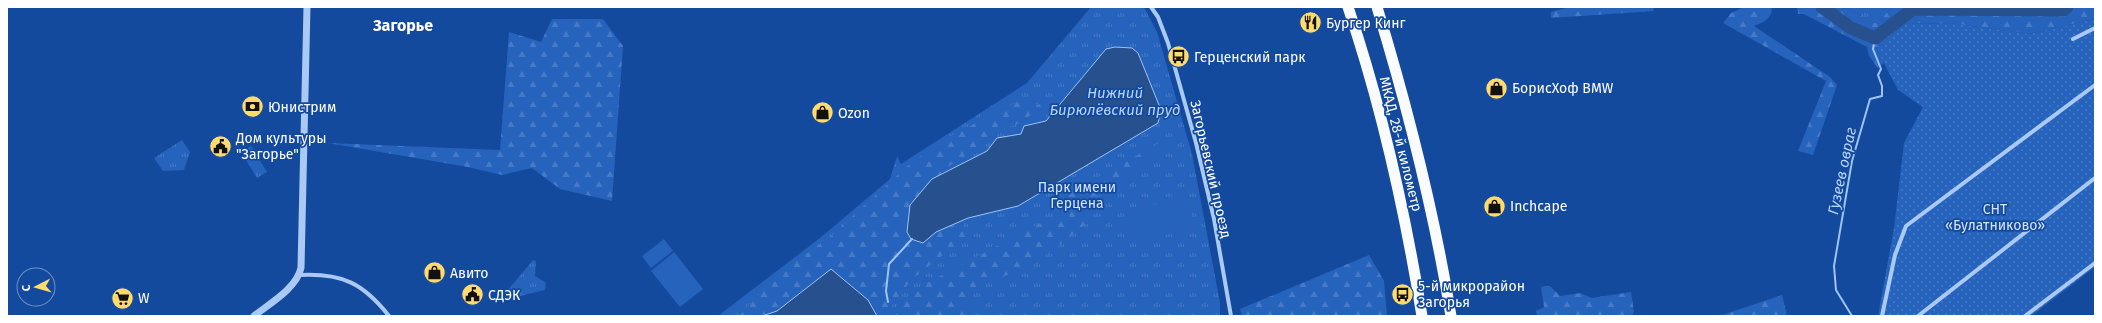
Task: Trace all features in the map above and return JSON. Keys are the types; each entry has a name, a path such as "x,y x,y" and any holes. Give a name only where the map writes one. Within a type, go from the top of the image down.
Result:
{"highway":[{"name":"МКАД, 28-й километр","path":"1348,7 1390,154 1418,289 1422,316"},
{"name":"МКАД, 28-й километр","path":"1377,7 1417,147 1446,284 1451,316"}],"street":[{"path":"254,316 292,286 300,275 308,7"},
{"name":"Загорьевский проезд","path":"1151,7 1158,17 1168,43 1196,143 1212,212 1231,316"},
{"path":"2073,38 2095,28"},
{"path":"1882,316 1895,255 1906,226 2095,85"},
{"path":"1918,316 2095,178"},
{"path":"2026,316 2095,263"},
{"path":"300,275 318,275 356,284 376,300 389,316"}],"green space":[{"name":"Парк имени Герцена","path":"1091,7 1144,7 1157,32 1192,154 1220,303 1220,315 718,316 820,238 890,179 897,156 901,164 1027,83"},
{"path":"1570,7 1653,7 1654,11 1551,18 1551,12"},
{"path":"1744,7 1772,7 1769,17 1754,26 1830,77 1837,85 1813,155 1798,151 1826,81 1723,23 1731,13"},
{"path":"1797,7 1845,7 1874,23 1881,20 1891,7 2095,7 2095,19 2029,34 1958,24 1906,23 1876,48 1884,63 1878,68 1869,56 1867,47 1804,14 1798,14"},
{"path":"1845,7 1891,7 1881,20 1874,23"},
{"path":"552,19 603,19 623,46 612,201 560,189 532,168 502,175 468,167 328,143 500,150 509,32 541,42"},
{"name":"СНТ «Булатниково»","path":"2095,19 2095,267 2031,316 1878,316 1894,228 1904,143 1923,107 1898,90 1876,48 1906,23 1958,24 2029,34"},
{"path":"1025,98 1042,107 1020,123 998,130 989,141 949,166 923,200 897,228 927,231 962,220 966,237 911,280 891,307 891,316 877,316 868,300 831,269 777,311 762,316 739,316 774,278 831,236 912,162 952,135"},
{"path":"1178,133 1112,191 1088,198 1086,224 1029,268 1001,277 970,290 969,316 895,316 914,290 1065,210 1061,197"},
{"path":"182,140 190,152 184,170 163,171 154,158"},
{"path":"251,146 267,172 257,178 241,152"},
{"path":"1184,190 1191,212 1193,230 1128,241 1122,221"},
{"path":"664,239 673,251 651,268 642,256"},
{"path":"674,252 703,289 680,307 651,271"},
{"path":"1369,255 1384,281 1387,316 1242,316 1240,309"},
{"path":"533,260 536,261 535,276 546,283 545,290 512,298 508,290"},
{"path":"1550,286 1560,296 1580,293 1592,298 1631,292 1634,312 1632,316 1537,316 1536,311 1544,307 1541,287"},
{"path":"1782,295 1787,316 1720,316 1722,315"}],"water":[{"name":"Нижний Бирюлёвский пруд","path":"1115,47 1132,48 1138,53 1161,110 1158,123 1018,206 968,218 936,232 923,243 911,239 907,232 910,205 932,179 987,151 997,138 1021,134 1024,126 1046,121 1106,49"},
{"path":"831,269 868,300 877,316 762,316 777,311"}],"waterway":[{"path":"1822,7 1851,28 1875,38 1913,9 2063,10 2067,7"},
{"name":"Гузеев овраг","path":"1852,316 1836,290 1834,266 1852,161 1870,99 1882,96 1882,86 1878,75 1881,69 1873,49 1875,38"},
{"path":"888,302 886,291 889,264 912,239"}],"place":[{"name":"Бургер Кинг","path":"1311,23"},
{"name":"Герценский парк","path":"1178,57"},
{"name":"БорисХоф BMW","path":"1497,88"},
{"name":"Юнистрим","path":"253,107"},
{"name":"Ozon","path":"823,113"},
{"name":"Дом культуры \"Загорье\"","path":"221,146"},
{"name":"Inchcape","path":"1495,206"},
{"name":"Авито","path":"434,273"},
{"name":"5-й микрорайон Загорья","path":"1402,294"},
{"name":"СДЭК","path":"472,295"},
{"name":"W","path":"122,298"}],"district":[{"name":"Загорье","path":"403,25"}]}
